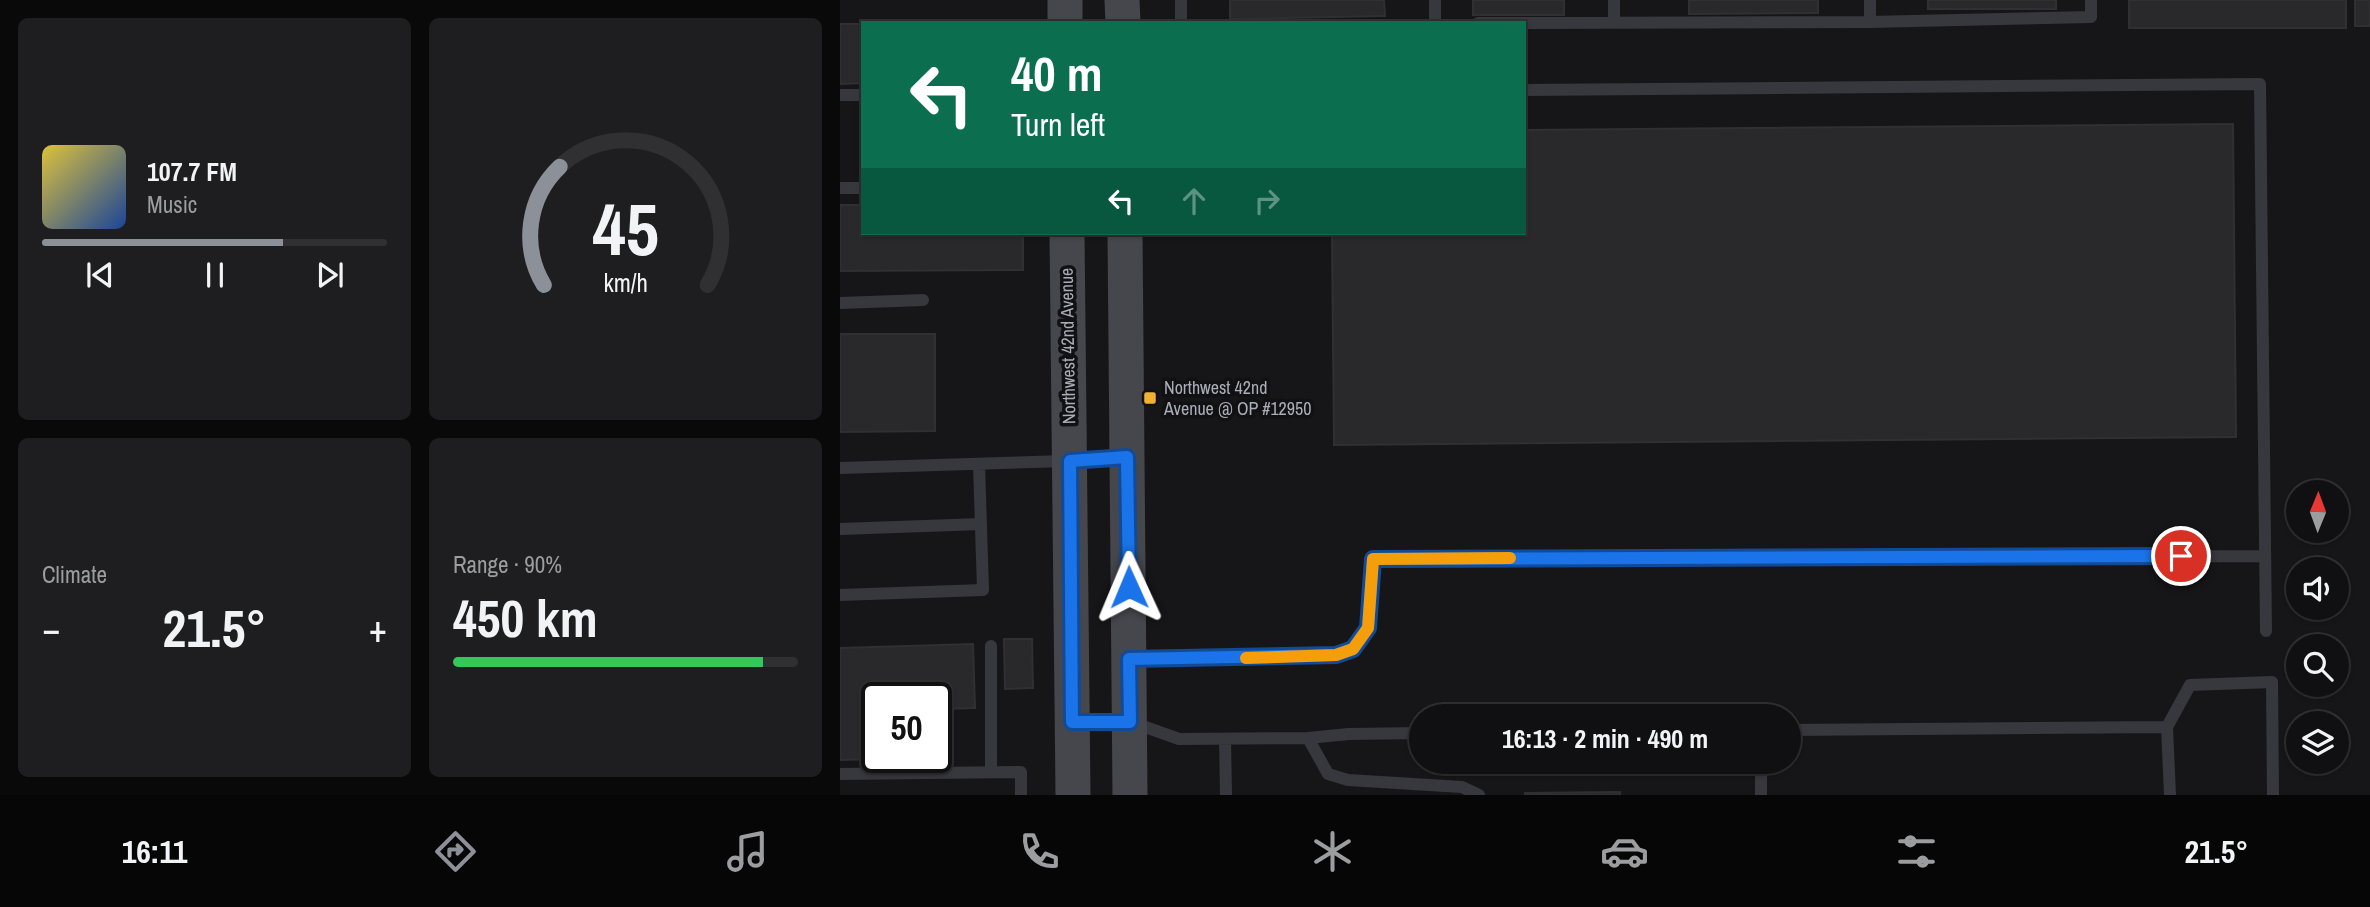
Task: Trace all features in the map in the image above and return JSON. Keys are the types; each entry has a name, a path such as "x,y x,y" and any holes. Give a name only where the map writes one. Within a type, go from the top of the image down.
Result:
{"main road":[{"path":"1065,0 1065,21"},
{"path":"1122,0 1123,21"},
{"name":"Northwest 42nd Avenue","path":"1067,235 1073,795"},
{"path":"1125,235 1130,795"},
{"path":"1070,461 1127,457"},
{"path":"1072,722 1130,722"}],"lane":[{"path":"1181,0 1181,21"},
{"path":"1435,0 1435,21"},
{"path":"1614,0 1614,21"},
{"path":"1870,0 1870,22"},
{"path":"1526,22 1870,22 2091,17 2091,0"},
{"path":"1526,90 2260,84 2266,631"},
{"path":"840,95 861,95"},
{"path":"840,188 861,188"},
{"path":"840,303 923,300"},
{"path":"840,468 1070,461"},
{"path":"840,595 983,590 979,464"},
{"path":"840,529 981,524"},
{"path":"1129,659 1336,655 1353,649 1368,628 1373,559 2265,556"},
{"path":"991,646 991,772"},
{"path":"2170,795 2167,727 2190,685 2272,682 2273,795"},
{"path":"1130,722 1179,739 1308,738 1409,733"},
{"path":"1801,730 2167,727"},
{"path":"1308,738 1328,774 1348,780 1462,787 1479,795"},
{"path":"1225,739 1226,795"},
{"path":"840,774 1020,772 1021,795"},
{"path":"1761,774 1761,795"}],"building":[{"path":"1230,0 1384,0 1385,16 1230,19"},
{"path":"1473,0 1564,0 1564,15 1473,15"},
{"path":"1689,0 1818,0 1818,13 1689,14"},
{"path":"1928,0 2056,0 2056,9 1928,9"},
{"path":"2129,0 2346,0 2346,28 2129,28"},
{"path":"2355,0 2370,0 2370,26 2355,26"},
{"path":"840,24 861,24 861,83 840,84"},
{"path":"2233,124 2236,437 1334,445 1332,235 1526,235 1526,130"},
{"path":"840,205 861,205 861,235 1023,235 1023,270 840,271"},
{"path":"840,334 935,334 935,431 840,432"},
{"path":"1004,639 1032,639 1033,688 1005,689"},
{"path":"973,644 975,708 952,709 952,682 861,682 861,759 840,760 840,648"},
{"path":"1620,792 1620,795 1525,795 1525,793"}],"slow traffic":[{"path":"1246,658 1336,655 1353,649 1368,628 1373,559 1510,558"}],"place":[{"name":"Northwest 42nd Avenue @ OP #12950","path":"1150,398"}],"route":[{"path":"1129,587 1127,457 1070,461 1072,722 1130,722 1129,659 1336,655 1353,649 1368,628 1373,559 2181,556"}]}
